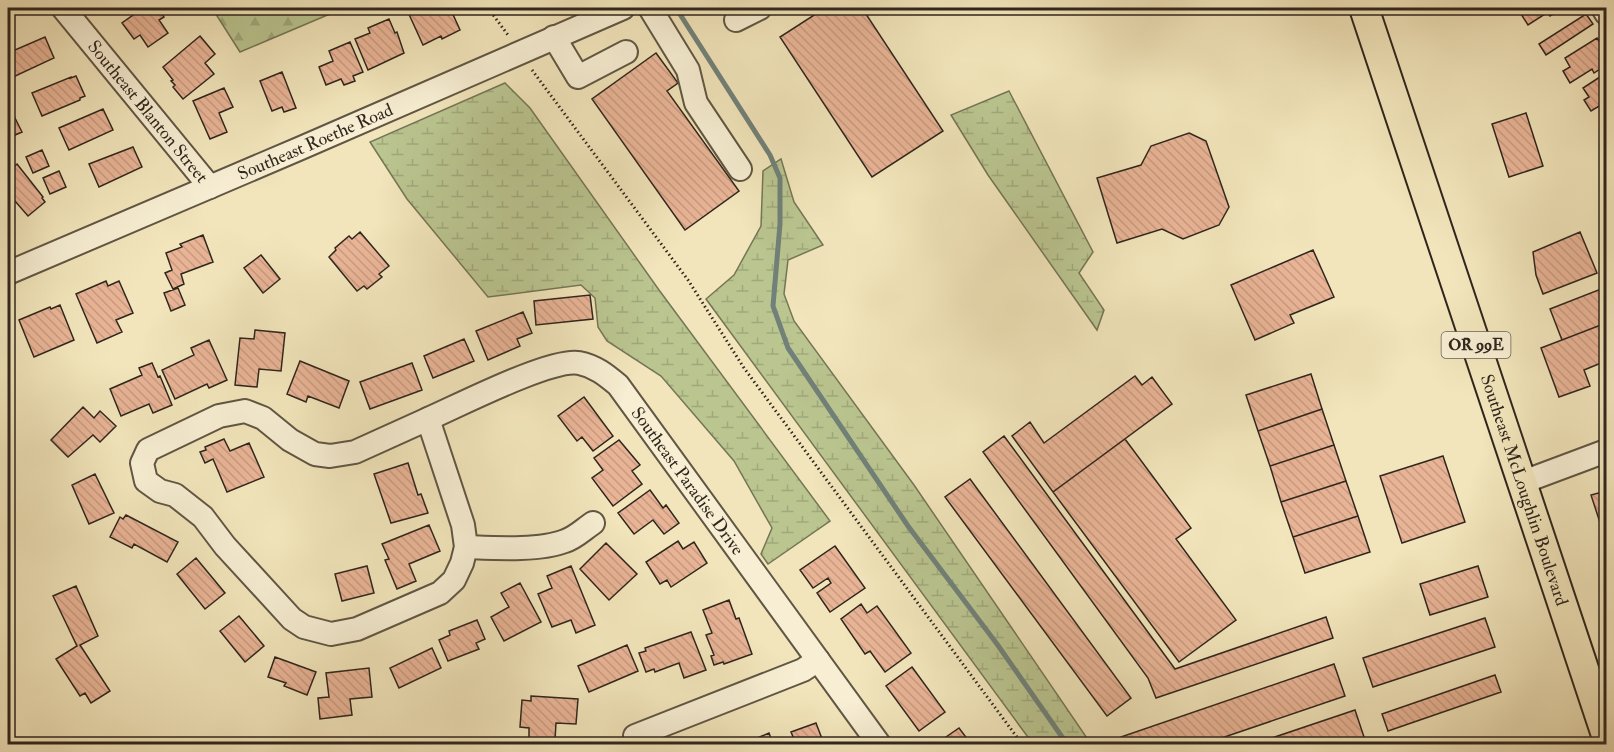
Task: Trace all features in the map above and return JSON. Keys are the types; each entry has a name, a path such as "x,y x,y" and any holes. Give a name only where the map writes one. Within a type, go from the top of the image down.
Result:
{"main road":[{"name":"Southeast McLoughlin Boulevard","path":"1364,8 1606,735"}],"street":[{"name":"Southeast Blanton Street","path":"63,8 210,187"},
{"name":"Southeast Roethe Road","path":"8,273 623,8"},
{"path":"650,8 687,70 696,103 740,169"},
{"path":"736,20 760,8"},
{"path":"1603,8 1606,13"},
{"path":"554,37 579,77 626,52"},
{"name":"Southeast Paradise Drive","path":"428,419 463,525 465,547 462,563 454,580 440,593 357,629 331,634 304,627 292,619 225,546 203,517 175,495 160,491 146,481 142,463 148,450 219,416 245,411 263,418 290,440 315,454 330,456 355,452 428,419 554,365 578,363 601,370 618,386 879,744"},
{"path":"1523,482 1606,451"},
{"path":"465,547 496,549 556,544 567,541 593,523"},
{"path":"634,736 803,670 818,660"}],"path":[{"path":"488,8 509,38"},
{"path":"530,66 688,280 744,368 1022,744"}],"green space":[{"path":"212,8 344,8 240,52"},
{"path":"505,83 530,108 659,290 830,521 768,564 761,554 772,528 734,461 661,376 607,341 598,327 595,298 581,285 488,297 407,199 370,142"},
{"path":"1009,91 1093,252 1079,273 1104,310 1097,330 988,175 951,115"},
{"path":"781,159 794,202 823,245 788,260 784,294 794,321 914,485 1091,744 1033,744 706,299 734,275 761,226 763,171"}],"building":[{"path":"143,8 157,8 164,17 159,20 168,33 148,47 140,35 134,39 122,23"},
{"path":"450,8 460,30 423,45 407,10"},
{"path":"825,8 862,8 943,131 872,177 780,37"},
{"path":"1530,8 1564,8 1550,16 1548,12 1528,25 1521,14"},
{"path":"1586,14 1593,24 1546,55 1539,44"},
{"path":"389,19 395,33 397,32 404,53 368,70 355,39 370,33 368,28"},
{"path":"200,36 215,54 205,63 214,74 183,99 173,87 175,85 171,81 173,80 163,67"},
{"path":"45,37 54,58 11,78 8,71 8,53"},
{"path":"1597,38 1606,48 1606,65 1594,73 1592,69 1570,83 1563,71 1570,67 1565,58"},
{"path":"350,42 363,72 353,76 355,81 344,85 341,79 326,85 319,67 333,61 329,51"},
{"path":"656,53 678,83 667,91 739,191 685,230 592,99"},
{"path":"282,72 296,108 284,112 282,107 272,111 260,81"},
{"path":"1606,73 1606,102 1591,111 1584,100 1589,97 1583,88"},
{"path":"76,76 85,96 42,116 32,93"},
{"path":"224,88 233,107 219,113 227,132 210,139 193,101"},
{"path":"103,109 113,130 69,150 59,128"},
{"path":"1526,113 1543,166 1509,177 1492,124"},
{"path":"14,116 22,132 8,138 8,119"},
{"path":"1189,133 1206,141 1229,207 1219,225 1183,239 1162,229 1117,243 1097,178 1141,165 1151,146"},
{"path":"133,147 142,167 99,187 89,164"},
{"path":"42,150 49,166 33,173 26,157"},
{"path":"17,164 45,202 28,216 8,193 8,172"},
{"path":"59,171 66,187 50,194 43,178"},
{"path":"360,232 389,266 379,274 382,277 367,289 364,286 357,291 329,257 336,250 335,248 349,236 352,239"},
{"path":"1580,232 1597,273 1543,294 1536,275 1533,252"},
{"path":"203,235 213,262 181,274 184,284 173,289 165,273 172,270 166,253 182,247 180,244"},
{"path":"1313,250 1334,297 1290,315 1294,323 1255,340 1231,285"},
{"path":"261,255 280,279 263,293 244,268"},
{"path":"106,281 108,286 119,281 133,313 116,320 122,332 97,343 76,294"},
{"path":"1606,287 1606,323 1562,340 1550,309"},
{"path":"178,288 185,305 171,311 164,293"},
{"path":"590,295 593,319 536,325 534,301"},
{"path":"60,305 74,340 34,357 19,320"},
{"path":"523,312 532,333 517,339 520,346 488,360 476,331"},
{"path":"1606,323 1606,361 1584,370 1590,386 1559,397 1541,348"},
{"path":"255,330 285,333 281,371 259,369 257,387 235,385 240,338 254,339"},
{"path":"464,339 474,361 433,378 424,356"},
{"path":"209,340 227,380 209,388 207,384 175,399 162,370 194,355 191,348"},
{"path":"300,361 349,381 339,408 308,396 306,402 287,394"},
{"path":"152,363 172,405 153,413 149,404 121,416 110,389 142,375 139,368"},
{"path":"412,363 422,390 370,409 360,382"},
{"path":"1311,374 1322,409 1258,431 1246,395"},
{"path":"1135,376 1142,385 1152,377 1172,404 1053,492 1012,436 1030,422 1044,443"},
{"path":"584,397 613,436 593,451 582,437 577,441 558,416"},
{"path":"83,407 94,418 100,411 116,426 100,442 93,435 68,457 51,440"},
{"path":"1322,409 1334,445 1270,466 1258,431"},
{"path":"1004,436 1175,669 1326,617 1333,638 1156,698 1148,678 983,452"},
{"path":"224,439 230,451 249,443 264,477 227,492 213,459 205,463 200,452 206,450 205,447"},
{"path":"1125,439 1191,528 1176,539 1236,620 1179,662 1053,492"},
{"path":"619,440 640,465 632,471 642,484 613,506 592,478 603,470 594,458"},
{"path":"1334,445 1346,481 1281,502 1270,466"},
{"path":"1443,456 1465,522 1402,543 1380,476"},
{"path":"408,463 418,495 421,494 428,513 391,523 374,474"},
{"path":"95,474 114,513 89,524 72,485"},
{"path":"970,479 1131,698 1107,716 945,497"},
{"path":"1346,481 1358,516 1293,537 1281,502"},
{"path":"650,490 663,508 666,505 679,523 664,534 653,520 634,534 618,513"},
{"path":"1606,491 1606,541 1591,495"},
{"path":"126,515 178,542 167,562 134,544 132,548 110,537 120,517 123,519"},
{"path":"1358,516 1370,552 1305,573 1293,537"},
{"path":"429,525 440,551 409,564 416,581 397,589 385,560 389,559 382,544"},
{"path":"678,541 683,549 694,542 707,563 671,587 667,580 660,584 646,562"},
{"path":"606,543 637,574 609,600 580,569"},
{"path":"835,546 865,588 830,612 817,593 831,583 828,578 813,588 800,570"},
{"path":"196,558 225,593 205,609 177,574"},
{"path":"367,566 374,593 342,601 335,574"},
{"path":"571,566 595,625 576,633 571,620 552,627 538,594 552,588 547,576"},
{"path":"1478,566 1488,597 1430,615 1420,584"},
{"path":"520,583 541,622 504,641 491,617 509,607 501,593"},
{"path":"76,586 98,636 80,645 110,691 91,703 85,693 80,696 56,659 77,646 53,596"},
{"path":"729,600 736,619 739,618 752,654 724,664 723,662 714,665 711,656 714,655 706,635 712,633 703,610"},
{"path":"861,604 867,613 877,606 911,653 885,672 870,651 865,654 841,619"},
{"path":"239,616 264,646 245,662 220,631"},
{"path":"1485,618 1495,647 1373,687 1363,658"},
{"path":"477,620 485,639 476,643 479,649 448,661 439,640 450,635 449,631"},
{"path":"691,632 706,670 684,678 679,663 655,672 654,669 646,672 639,653 646,651 645,648"},
{"path":"627,645 638,671 589,692 578,666"},
{"path":"432,648 441,668 399,688 390,668"},
{"path":"275,657 316,672 307,695 284,686 286,683 268,677"},
{"path":"1334,664 1345,696 1204,744 1124,744 1121,737"},
{"path":"912,667 945,712 919,731 886,686"},
{"path":"369,668 372,697 350,699 352,715 320,719 318,698 329,697 326,673"},
{"path":"1495,675 1501,692 1388,731 1382,714"},
{"path":"531,696 578,699 576,724 556,723 555,740 529,738 529,728 520,727 522,700 531,701"},
{"path":"1355,710 1366,743 1254,744"},
{"path":"816,723 824,744 796,744 791,732"},
{"path":"959,728 971,744 936,744"},
{"path":"769,733 773,744 746,744 746,743"}],"waterway":[{"path":"676,8 770,155 780,178 780,224 773,306 788,348 908,526 997,644 1067,744"}]}
